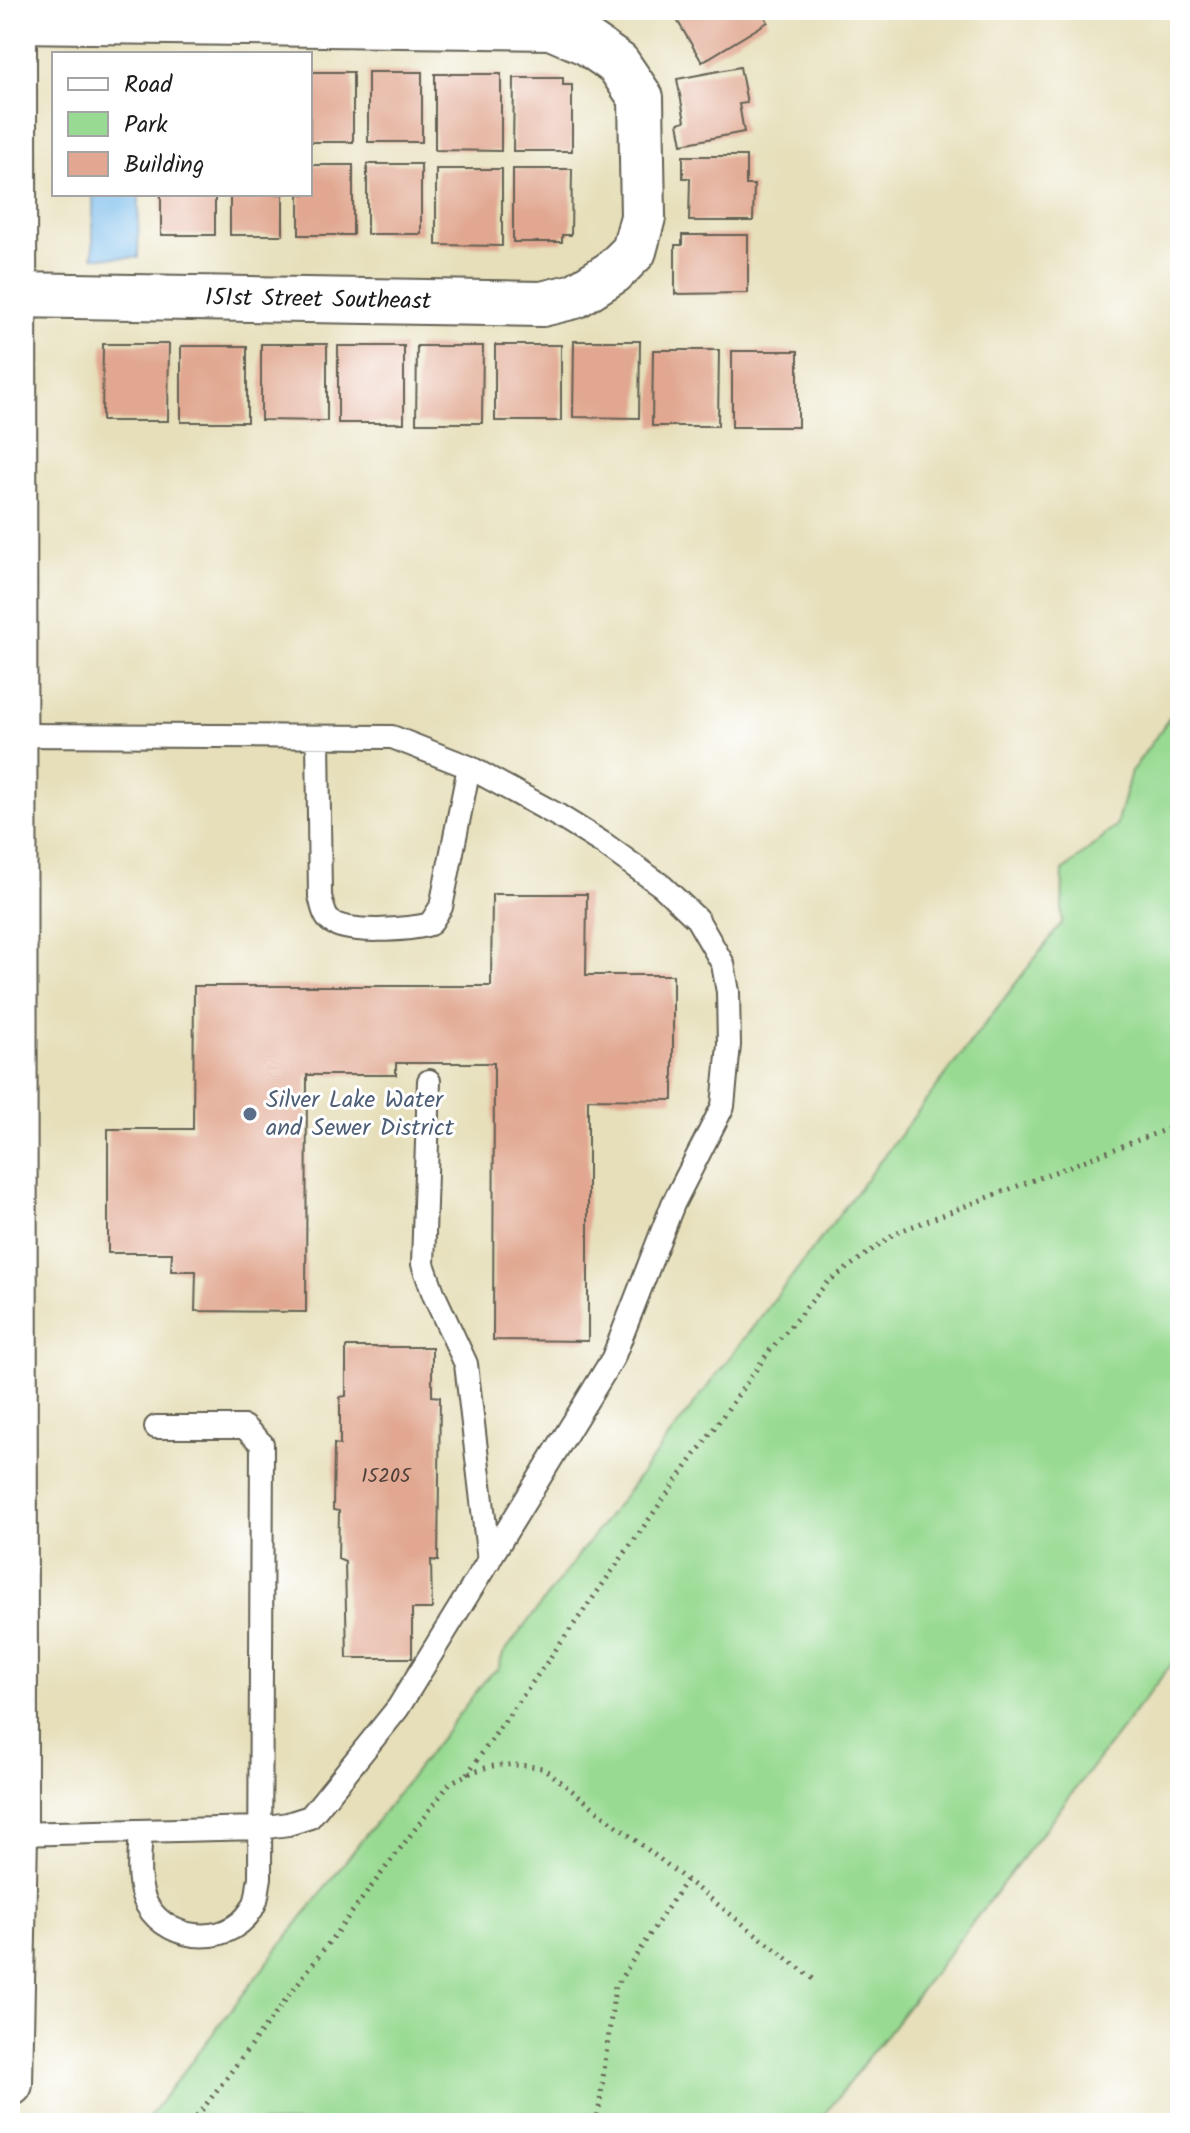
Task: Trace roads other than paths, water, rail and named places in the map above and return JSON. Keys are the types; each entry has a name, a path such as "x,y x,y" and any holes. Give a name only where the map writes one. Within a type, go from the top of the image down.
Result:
{"street":[{"name":"151st Street Southeast","path":"14,15 551,27 588,43 618,64 641,98 643,217 634,251 613,272 575,296 542,304 15,295"},
{"path":"10,2084 14,15"}],"lane":[{"path":"12,735 392,737 469,767 604,844 662,886 697,919 723,964 728,992 729,1045 723,1106 673,1204 613,1358 398,1708 310,1817 260,1828 12,1834"},
{"path":"318,737 320,896 327,919 341,928 415,929 430,924 441,907 469,767"},
{"path":"429,1081 423,1264 466,1364 489,1561"},
{"path":"141,1831 140,1883 147,1905 160,1920 176,1931 198,1936 225,1934 241,1922 255,1903 260,1878 262,1444 244,1427 156,1427"}],"water":[{"path":"93,196 139,196 138,258 93,257"}],"place":[{"name":"Silver Lake Water and Sewer District","path":"250,1114"}]}
